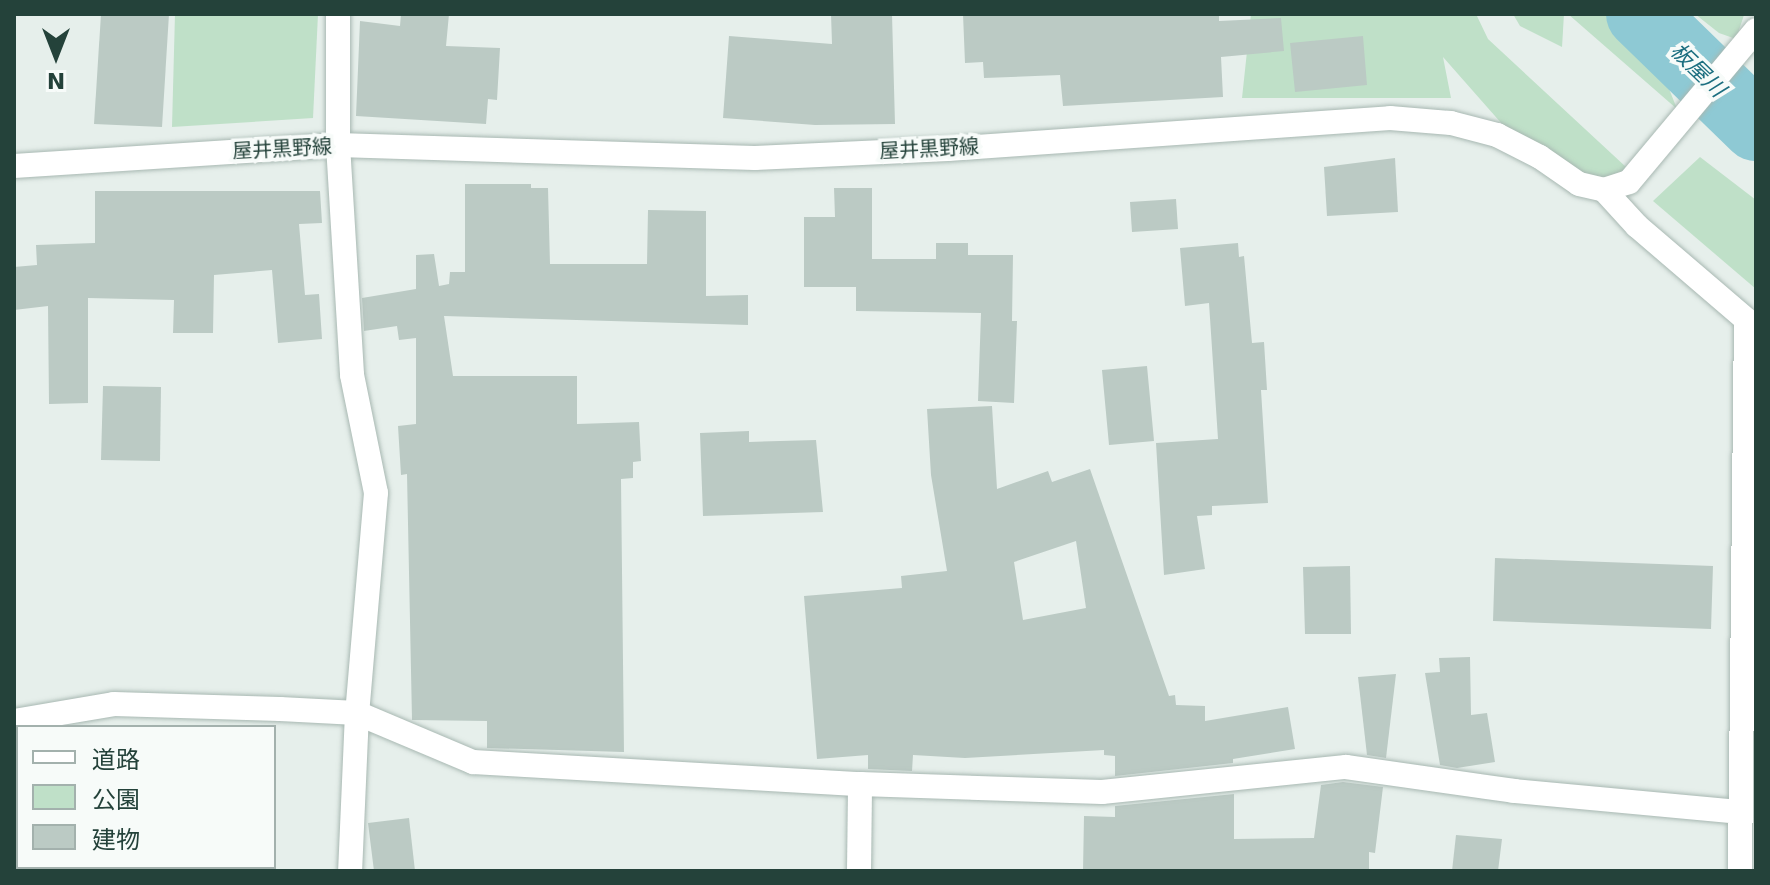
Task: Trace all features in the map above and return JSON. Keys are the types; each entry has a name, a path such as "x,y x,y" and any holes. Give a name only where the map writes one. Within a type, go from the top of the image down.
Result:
{"street":[{"path":"338,14 338,145 352,375 376,493 357,713 350,871"},
{"path":"1740,871 1751,324 1637,226 1604,190 1629,182 1756,30"},
{"name":"屋井黒野線","path":"14,166 338,145 755,158 948,149 1390,118 1451,123 1497,135 1540,157 1579,184 1604,190"},
{"path":"14,721 114,704 357,713 473,762 860,784 1102,792 1346,767 1514,791 1740,812"},
{"path":"859,871 860,784"}],"green space":[{"path":"175,14 318,14 313,118 172,127"},
{"path":"1251,14 1476,14 1488,39 1626,167 1609,187 1538,165 1443,57 1451,98 1242,98"},
{"path":"1513,14 1564,14 1562,47 1520,26"},
{"path":"1568,14 1627,14 1651,43 1677,109"},
{"path":"1695,14 1744,15 1736,39 1719,33"},
{"path":"1700,157 1756,200 1756,289 1653,201"}],"building":[{"path":"101,14 169,14 162,127 94,124"},
{"path":"401,14 449,14 446,46 500,48 497,100 488,99 486,124 356,116 360,21 400,26"},
{"path":"831,14 892,14 895,124 815,125 723,118 729,36 832,44"},
{"path":"963,14 1219,14 1219,21 1281,18 1284,51 1221,57 1223,97 1063,106 1060,75 984,78 983,62 965,63"},
{"path":"1363,36 1367,85 1295,92 1290,43"},
{"path":"1395,158 1398,212 1327,216 1324,167"},
{"path":"465,184 531,184 531,188 548,188 550,264 647,264 648,210 706,211 706,296 748,295 748,325 444,316 453,376 577,376 577,424 639,422 641,461 633,462 633,478 621,479 624,752 487,748 487,721 412,720 407,474 401,475 398,426 416,424 416,338 399,340 397,326 364,331 362,298 416,289 416,255 434,254 439,286 449,284 450,272 465,272"},
{"path":"834,188 872,188 872,259 936,259 936,243 968,243 968,255 1013,255 1012,321 1017,321 1014,403 978,401 981,313 856,311 856,287 804,287 804,217 835,217"},
{"path":"95,191 320,191 322,223 299,224 305,295 319,294 322,339 278,343 272,270 214,275 213,333 173,333 174,300 88,298 88,403 49,404 48,306 14,310 14,267 37,265 36,245 95,243"},
{"path":"1176,199 1178,229 1132,232 1130,202"},
{"path":"1238,243 1239,257 1244,256 1252,343 1264,342 1267,390 1261,390 1268,503 1212,506 1212,515 1197,516 1205,569 1164,575 1156,443 1218,439 1209,303 1185,306 1180,248"},
{"path":"1147,366 1154,441 1109,445 1102,370"},
{"path":"103,386 161,387 160,461 101,460"},
{"path":"992,406 997,489 1048,471 1052,482 1090,469 1169,696 1175,695 1176,705 1205,706 1205,721 1288,707 1295,749 1233,759 1233,763 1115,776 1115,756 1104,755 1104,750 965,758 913,755 912,771 868,769 868,755 817,759 804,596 902,588 901,576 947,571 931,475 927,409","holes":["1076,541 1086,608 1023,620 1014,562"]},
{"path":"749,431 749,442 816,440 823,512 703,516 700,433"},
{"path":"1495,558 1713,566 1711,629 1493,621"},
{"path":"1350,566 1351,634 1305,634 1303,567"},
{"path":"1470,657 1471,715 1487,713 1495,762 1457,768 1440,765 1425,673 1440,672 1439,658"},
{"path":"1396,674 1386,758 1367,755 1358,677"},
{"path":"1343,782 1383,787 1375,853 1369,852 1369,871 1083,871 1084,816 1115,817 1115,806 1234,794 1234,839 1314,838 1321,785"},
{"path":"409,818 415,871 374,871 368,823"},
{"path":"1456,835 1502,839 1498,871 1452,871"}],"waterway":[{"name":"板屋川","path":"1641,14 1756,126"}]}
